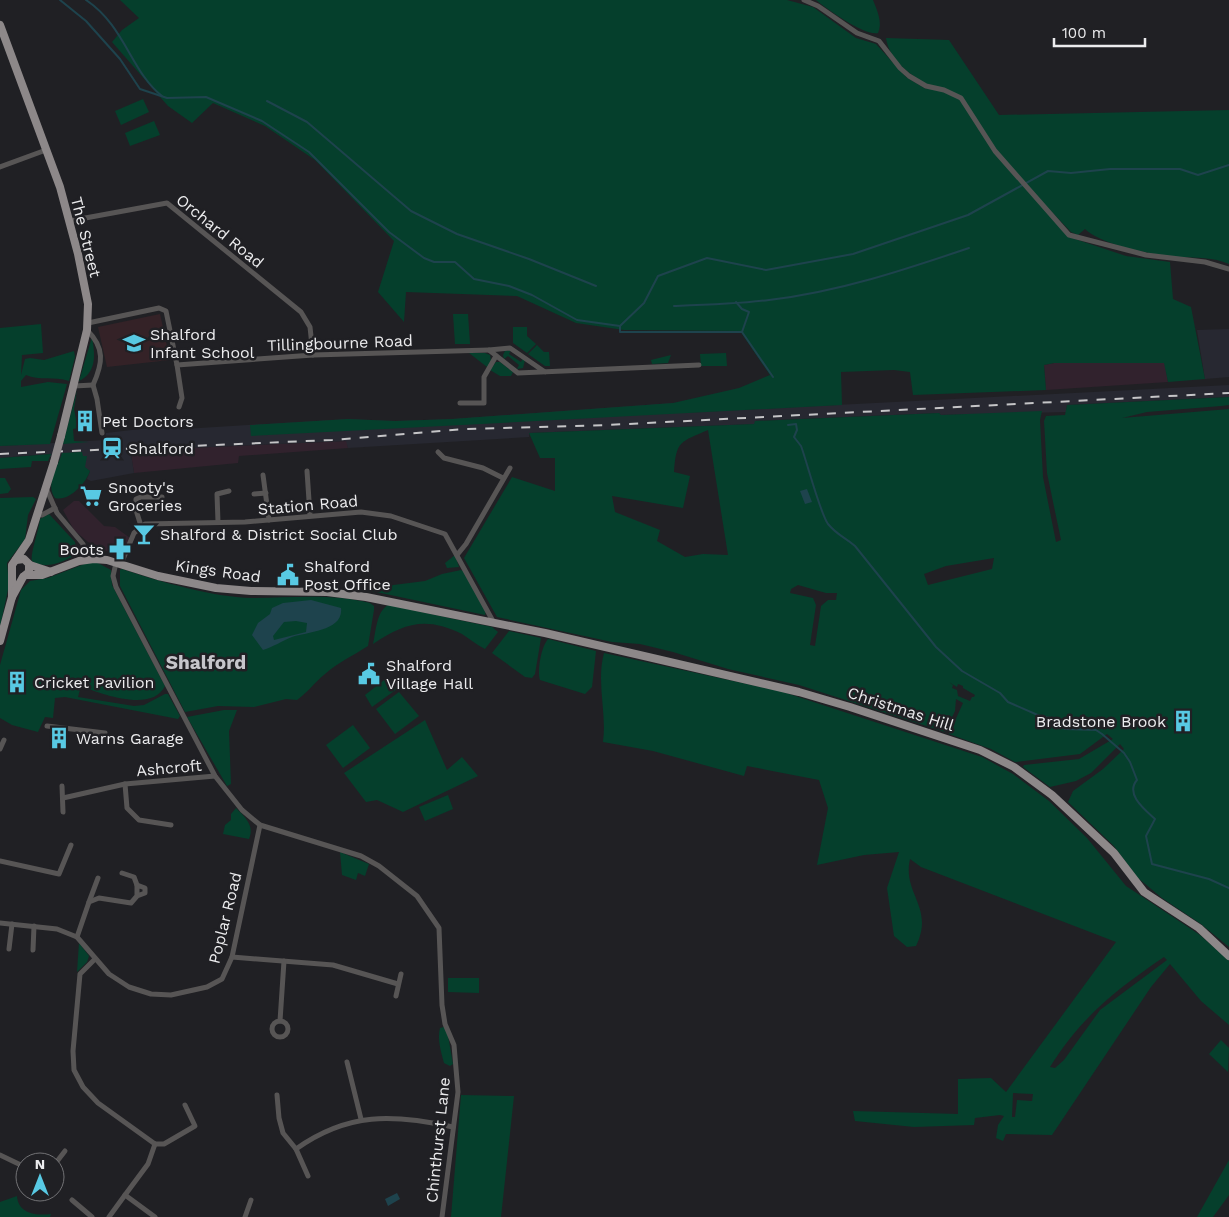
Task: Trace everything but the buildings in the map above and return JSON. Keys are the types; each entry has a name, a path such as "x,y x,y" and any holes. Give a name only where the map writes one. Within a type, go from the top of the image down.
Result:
{"main road":[{"name":"The Street","path":"0,25 46,150 69,221 88,304 88,326 74,386 54,462 29,540"},
{"path":"0,641 12,597 12,564 29,540"},
{"path":"12,597 25,576 29,564 29,540"},
{"path":"16,560 22,558 29,564 51,572"},
{"name":"Kings Road","path":"25,576 42,575 86,560 118,563 158,576 216,588 340,593 495,624"},
{"path":"12,571 17,576 25,576"},
{"name":"Christmas Hill","path":"495,624 799,692 926,731 996,756 1045,790 1114,853 1144,892 1199,928 1229,956"}],"street":[{"path":"804,0 818,6 857,33 879,41 900,68 909,76 926,86 944,90 961,98 995,150 1028,189 1074,237 1146,256 1205,262 1229,268"},
{"path":"0,167 46,150"},
{"name":"Orchard Road","path":"69,221 168,203 300,312 310,327 313,355"},
{"path":"102,434 93,385 101,367 101,358 98,341 88,326 159,308 166,311 182,398 179,407"},
{"name":"Tillingbourne Road","path":"177,365 313,355 510,348 545,372"},
{"path":"489,350 518,373 700,365"},
{"path":"460,403 484,402 484,377 496,356"},
{"path":"74,386 93,385"},
{"path":"438,452 446,459 483,468 503,478"},
{"path":"457,554 466,544 510,468"},
{"path":"307,471 310,515"},
{"path":"263,475 269,520"},
{"path":"46,488 55,508 83,544 86,560"},
{"path":"218,522 217,494 229,491"},
{"path":"254,494 266,493"},
{"path":"118,563 134,533 141,526 136,512 136,499 141,497 162,497"},
{"path":"38,514 55,508"},
{"name":"Station Road","path":"141,526 269,520 310,515 366,512 412,521 443,532 495,624"},
{"name":"Chinthurst Lane","path":"118,563 113,576 116,587 215,776 242,810 260,825 361,856 401,882 431,914 440,928 442,1005 445,1024 454,1045 458,1073 458,1092 442,1217"},
{"path":"47,726 105,733"},
{"path":"0,749 4,740"},
{"name":"Ashcroft","path":"63,798 125,784 215,776"},
{"name":"Ashcroft","path":"125,784 127,808 139,820 171,825"},
{"path":"62,786 63,812"},
{"name":"Poplar Road","path":"77,937 109,974 129,987 152,994 171,995 207,987 222,979 232,957 260,825"},
{"path":"0,861 59,874 71,845"},
{"path":"89,902 100,898 130,903 137,896 137,884 134,877 122,873"},
{"path":"0,923 56,929 77,937 98,878"},
{"path":"9,949 12,924"},
{"path":"33,950 34,926"},
{"path":"232,957 333,965 398,984"},
{"path":"95,959 80,974 72,1051 74,1070 83,1088 98,1103 154,1144 164,1144 195,1126 185,1105"},
{"path":"280,1021 284,961"},
{"path":"396,996 401,974"},
{"path":"347,1062 360,1119"},
{"path":"277,1095 279,1118 283,1133 296,1149 308,1176"},
{"path":"296,1149 314,1136 360,1119 421,1120 453,1126"},
{"path":"109,1217 148,1164 154,1144"},
{"path":"0,1155 15,1162"},
{"path":"125,1195 155,1217"},
{"path":"72,1200 92,1217"},
{"path":"245,1217 250,1200"}],"shaded area":[{"name":"Shalford Infant School","path":"160,314 170,360 107,367 98,327"},
{"path":"1229,329 1229,377 1205,379 1197,330"},
{"path":"1054,363 1165,363 1168,382 1046,390 1044,365"},
{"path":"1229,385 1229,397 1067,405 1066,412 941,415 939,413 755,421 755,424 529,433 529,437 348,448 346,441 144,450 131,454 134,473 91,481 87,479 90,471 62,453 60,459 50,457 50,454 0,458 0,446 105,440 106,433 166,426 184,429 348,419 395,421 452,419 673,403 681,413"},
{"path":"347,441 348,448 239,456 238,463 134,473 131,454 144,450"},
{"path":"74,501 79,501 104,526 115,527 130,538 121,558 88,542 74,530 63,510"}],"green space":[{"path":"120,0 787,0 813,7 856,38 876,44 906,77 926,89 929,85 908,72 896,60 891,53 886,38 949,40 999,115 1229,110 1229,264 1211,259 1170,256 1130,249 1103,240 1085,229 1078,235 1071,232 1049,209 1069,237 1126,256 1170,262 1173,299 1191,307 1205,379 1168,382 1164,363 1054,363 1044,365 1046,390 913,395 910,372 894,370 841,372 842,405 251,436 250,425 348,419 395,421 452,419 673,403 739,388 770,375 740,331 624,330 576,323 517,296 406,292 404,322 378,292 394,241 315,160 265,126 213,103 192,123 168,106 112,42 122,30 139,18"},
{"path":"816,0 873,0 880,21 878,33 872,33 855,26"},
{"path":"143,99 149,112 121,125 115,111"},
{"path":"154,121 160,135 130,146 125,133"},
{"path":"453,314 468,314 470,344 455,344"},
{"path":"41,324 43,353 22,355 21,375 25,359 44,360 74,351 75,357 69,381 36,378 26,375 21,381 21,387 48,382 67,384 50,444 0,446 0,328"},
{"path":"513,327 527,327 527,336 536,344 527,353 513,343"},
{"path":"92,337 94,356 92,368 79,381"},
{"path":"537,345 544,352 549,352 550,366 545,366 528,354"},
{"path":"511,350 509,354 521,362 523,358 525,360 523,368 517,369 519,365 508,356 504,359 505,351"},
{"path":"469,353 485,353 490,355 491,361 487,367"},
{"path":"726,353 727,366 701,366 700,354"},
{"path":"671,355 668,363 652,364 651,360"},
{"path":"496,362 500,362 513,372 511,376 500,376 490,370"},
{"path":"77,390 74,409 78,428 73,429 74,441 89,442 63,444"},
{"path":"1229,397 1229,405 1147,412 1122,418 1229,409 1229,947 1138,878 1114,846 1068,802 1073,791 1103,769 1124,749 1120,744 1091,773 1076,781 1050,787 1023,767 1024,765 1079,759 1113,739 1107,734 1080,754 1015,762 991,749 949,734 963,703 956,699 955,711 945,732 799,685 728,669 673,652 640,644 612,642 497,617 464,558 512,477 555,491 555,458 540,458 529,433 754,424 755,421 939,413 941,415 1042,411 1040,420 1043,477 1056,542 1061,540 1047,473 1044,421 1046,416 1065,415 1067,405","holes":["708,430 728,555 703,554 685,557 657,541 660,530 615,512 612,496 683,508 690,476 674,472 676,454 686,440","994,558 992,569 928,585 924,574 946,566","798,585 826,593 837,593 836,600 828,600 821,606 815,646 810,645 816,605 813,598 790,593 791,589","949,682 957,687 958,684 963,686 963,688 975,695 974,697 970,701 958,696 957,690 952,688 953,685"]},
{"path":"82,452 83,456 87,456 85,467 90,471 88,476 76,491 66,497 55,498 51,487 62,453"},
{"path":"51,454 48,461 32,461 31,467 0,469 0,458"},
{"path":"0,478 5,478 11,489 8,493 0,494"},
{"path":"33,497 36,499 28,515 25,539 7,563 9,585 0,627 0,498"},
{"path":"49,514 75,542 77,553 55,564 37,564 32,561 32,553 40,519"},
{"path":"455,555 459,567 447,568 445,563"},
{"path":"87,563 98,563 111,570 112,585 165,686 158,694 149,699 138,700 113,697 81,686 78,697 134,706 144,705 168,694 180,716 178,719 65,697 55,698 53,718 45,717 38,732 12,725 0,718 0,665 21,590 30,581 48,578"},
{"path":"122,569 170,584 220,595 252,598 326,597 370,603 374,606 374,610 368,646 330,670 297,700 286,699 254,707 218,706 185,712 120,586 120,570"},
{"path":"461,570 466,573 486,611 485,615 362,589 425,581 442,574"},
{"path":"388,605 492,627 498,632 485,649 449,628 437,625 416,624 395,631 373,644 379,617"},
{"path":"509,631 541,638 535,674 532,678 525,677 492,653"},
{"path":"548,639 596,651 592,687 585,694 540,680 540,659"},
{"path":"604,653 783,692 982,757 1013,774 1049,801 1087,838 1126,886 1200,935 1229,961 1229,1025 1201,1001 1170,964 1151,987 1052,1135 1006,1134 1003,1141 996,1138 998,1125 1004,1116 1000,1115 975,1118 974,1125 914,1127 855,1121 853,1111 958,1114 958,1079 991,1078 1006,1092 1116,942 921,867 910,859 910,882 922,921 921,932 916,946 907,947 894,936 887,888 899,852 864,855 817,865 828,808 819,780 747,766 744,776 653,751 603,742 602,664","holes":["1164,957 1167,960 1100,1010 1064,1060 1055,1068 1050,1067 1074,1033 1101,1005","1013,1093 1033,1094 1032,1101 1017,1100 1015,1117 1012,1117"]},
{"path":"388,677 397,689 372,707 365,695"},
{"path":"399,692 419,716 395,734 376,709"},
{"path":"224,710 237,710 229,731 231,784 227,786 187,717"},
{"path":"425,720 447,770 462,757 478,776 403,812 377,800 366,802 344,773"},
{"path":"353,725 370,748 343,768 326,745"},
{"path":"448,795 453,809 425,821 419,807"},
{"path":"236,808 246,818 250,826 251,834 249,839 223,834 225,825 231,820 231,814"},
{"path":"340,852 369,864 365,876 358,873 356,880 342,875"},
{"path":"79,943 89,956 87,962 77,972"},
{"path":"448,978 479,978 479,993 448,992"},
{"path":"444,1027 447,1030 453,1064 450,1066 444,1063 440,1046 440,1028"},
{"path":"1221,1040 1229,1048 1228,1072 1209,1054"},
{"path":"461,1095 514,1096 501,1217 451,1217"},
{"path":"1229,1160 1229,1195 1213,1217 1197,1217"},
{"path":"15,1197 15,1202 18,1202 21,1207 29,1212 40,1215 51,1214 50,1217 0,1217 0,1202"}],"water":[{"path":"807,489 812,502 805,504 800,491"},
{"path":"311,600 341,608 340,616 337,622 331,626 292,637 263,650 252,635 258,623 270,614 272,608 283,603","holes":["296,621 307,623 306,632 274,640 273,636 284,622"]},
{"path":"397,1193 400,1199 388,1206 385,1199"}],"waterway":[{"path":"60,0 86,21 120,59 140,89 167,98 206,97 262,121 309,152 389,232 424,258 434,262 455,262 474,279 509,286 532,295 577,320 620,326"},
{"path":"86,0 110,23 143,75 162,96"},
{"path":"267,101 307,122 411,211 457,234 529,259 596,286"},
{"path":"620,326 644,303 658,276 707,258 766,270 853,254 968,215 1048,171 1071,173 1110,169 1180,169 1198,175 1229,165"},
{"path":"674,306 757,301 820,292 895,272 969,248"},
{"path":"736,302 742,309 749,312 742,332"},
{"path":"620,326 620,332 742,332 773,377"},
{"path":"788,425 796,424 797,430 794,437 801,446 828,524 855,546 936,647 962,671 1000,693 1008,702 1040,716 1051,718 1065,729 1096,730 1102,734 1124,753 1130,762 1137,780 1133,791 1137,801 1155,819 1146,836 1152,864 1209,879 1229,888"}],"railway":[{"path":"0,454 332,440 465,429 608,425 1229,393"}],"place":[{"name":"Shalford Infant School","path":"134,343"},
{"name":"Pet Doctors","path":"85,421"},
{"name":"Shalford","path":"112,448"},
{"name":"Snooty's Groceries","path":"91,496"},
{"name":"Shalford & District Social Club","path":"144,534"},
{"name":"Boots","path":"120,549"},
{"name":"Shalford Post Office","path":"288,575"},
{"name":"Shalford Village Hall","path":"369,674"},
{"name":"Cricket Pavilion","path":"17,682"},
{"name":"Bradstone Brook","path":"1183,721"},
{"name":"Warns Garage","path":"59,738"}],"district":[{"name":"Shalford","path":"206,662"}]}
